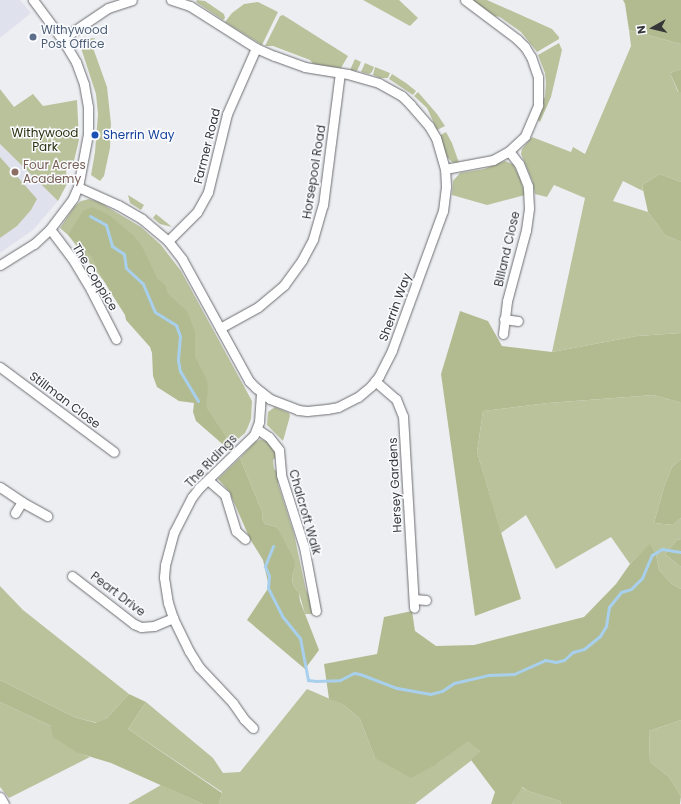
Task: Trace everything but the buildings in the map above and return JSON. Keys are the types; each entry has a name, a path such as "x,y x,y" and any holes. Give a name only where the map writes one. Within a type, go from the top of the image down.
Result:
{"street":[{"path":"0,265 34,244 50,229 73,198 78,187 88,134 88,107 84,84 76,62 62,39 33,0"},
{"path":"62,39 108,8 132,0"},
{"name":"Sherrin Way","path":"78,187 118,205 142,219 168,241 182,259 250,381 261,392 288,407 307,411 338,407 365,392 375,381 392,350 442,216 445,198 445,169 440,150 429,126 402,96 379,83 293,63 256,48 190,6 171,0"},
{"path":"445,169 493,160 509,151 525,136 538,105 539,89 534,64 525,47 517,39 465,0"},
{"name":"Farmer Road","path":"168,241 196,212 208,192 227,114 256,48"},
{"name":"Horsepool Road","path":"220,328 258,307 284,285 307,251 316,230 323,205 340,73"},
{"name":"Billand Close","path":"502,334 504,319 526,230 530,197 528,186 519,164 509,151"},
{"name":"The Coppice","path":"50,229 76,264 116,340"},
{"path":"504,319 518,322"},
{"name":"Stillman Close","path":"0,367 114,452"},
{"name":"Hersey Gardens","path":"375,381 396,399 403,416 414,604 426,600"},
{"path":"257,429 261,392"},
{"name":"The Ridings","path":"253,728 244,719 233,703 200,667 173,618 168,603 164,577 168,548 174,532 192,497 254,435 257,429"},
{"name":"Chalcroft Walk","path":"257,429 269,436 278,450 281,475 304,547 316,611"},
{"path":"208,480 224,495 236,531 245,539"},
{"path":"0,487 22,502 48,516"},
{"path":"15,513 22,502"},
{"name":"Peart Drive","path":"72,576 134,624 141,627 154,626 173,618"},
{"path":"0,797 4,804"}],"shaded area":[{"path":"0,0 20,0 31,13 0,38"},
{"name":"Four Acres Academy","path":"0,144 58,201 33,230 0,253"}],"green space":[{"path":"197,0 205,1 224,14 225,18 223,20 196,2"},
{"path":"363,0 399,0 418,18 410,26"},
{"path":"471,0 487,0 552,29 559,39 537,52 521,32 500,17 495,16"},
{"path":"623,0 681,0 681,44 629,30"},
{"path":"258,2 278,12 262,45 225,22 232,13 244,4"},
{"path":"283,15 348,56 341,68 314,65 310,60 273,46 265,46 280,16"},
{"path":"629,30 681,44 681,69 670,73 678,92 681,92 681,182 660,174 642,185 643,191 623,181 613,201 648,212 665,235 681,242 681,333 637,336 552,352 585,198 554,185 547,197 535,194 532,180 521,154 522,149 532,137 571,152 573,147 585,154 631,46"},
{"path":"95,38 92,45 107,87 111,124 110,148 104,176 100,181 91,175 95,152 98,114 96,94 81,48 86,39"},
{"path":"559,43 562,50 551,97 540,122 538,120 545,97 546,83 545,73 538,55"},
{"path":"355,59 361,62 357,71 350,70"},
{"path":"365,63 374,67 372,72 369,74 361,72"},
{"path":"375,67 390,73 388,78 380,78 373,75"},
{"path":"681,69 681,92 679,93 670,73"},
{"path":"392,74 416,91 413,95 389,79"},
{"name":"Withywood Park","path":"0,89 14,107 33,94 43,106 77,100 79,140 73,165 67,168 66,172 68,182 58,201 0,144"},
{"path":"418,92 445,126 437,130 427,108 414,96"},
{"path":"446,132 452,143 459,163 452,162 447,157 439,136"},
{"path":"0,157 37,199 31,210 17,226 0,238"},
{"path":"505,161 513,164 520,178 525,195 487,205 452,195 453,181 460,173 484,169"},
{"path":"660,174 681,182 681,242 665,235 648,212 642,185"},
{"path":"128,195 144,205 141,210 130,203"},
{"path":"89,199 99,202 141,227 161,245 181,271 252,401 251,419 248,427 245,433 231,445 68,235 60,228 74,207 81,201"},
{"path":"92,207 109,215 134,236 142,246 157,278 166,286 167,293 187,311 195,332 195,357 207,380 208,389 206,407 231,445 227,448 196,421 193,412 194,403 179,401 157,387 153,376 152,353 150,347 126,320 125,315 108,288 91,256 68,235 83,211"},
{"path":"156,214 172,227 160,224 153,218"},
{"path":"460,311 488,321 502,346 552,352 637,336 681,333 681,403 654,395 548,403 483,411 477,452 521,599 475,616 441,374"},
{"path":"654,395 681,403 681,459 672,467 664,487 654,523 673,525 681,518 681,539 677,540 665,554 681,567 681,589 672,584 659,570 656,554 650,545 630,564 611,537 556,569 526,515 501,533 477,452 483,411 548,403"},
{"path":"275,407 289,413 290,416 283,441 267,425 268,412"},
{"path":"261,439 265,441 266,439 274,449 276,457 273,460 274,469 278,472 278,484 294,534 306,590 311,600 314,614 305,614 299,593 293,585 292,576 295,568 277,527 265,524 262,519 263,514 240,458 254,443"},
{"path":"240,458 263,514 262,519 265,524 277,527 294,560 295,568 292,576 293,585 299,593 300,601 319,650 305,669 247,620 269,587 263,560 250,539 229,491 218,479"},
{"path":"681,459 681,518 673,525 654,523 664,487 672,467"},
{"path":"681,539 681,567 665,554 677,540"},
{"path":"650,544 656,554 659,570 672,584 681,589 681,720 649,731 650,762 669,777 681,796 680,804 561,804 560,801 528,791 522,787 512,804 491,804 495,792 471,760 480,752 468,741 437,764 411,778 375,758 360,719 344,705 329,699 324,664 377,654 384,617 412,611 415,631 436,646 474,645 584,617 616,584 630,564"},
{"path":"0,586 23,610 129,694 107,718 97,723 74,717 0,680"},
{"path":"0,680 74,717 96,723 107,718 129,694 146,702 128,729 222,793 219,804 203,804 111,763 78,753 53,737 51,726 0,702"},
{"path":"307,689 344,705 360,719 375,758 437,764 468,740 481,753 415,804 219,804 222,792 128,729 146,702 213,758 223,773 240,772"},
{"path":"0,702 51,726 79,753 90,757 9,798 0,787"},
{"path":"681,720 681,796 669,777 650,762 649,731"},
{"path":"161,785 203,804 128,804"},
{"path":"521,787 528,791 560,801 561,804 512,804"}],"waterway":[{"path":"90,216 106,225 112,246 124,254 126,268 143,284 155,312 176,325 180,336 178,360 180,371 198,401"},
{"path":"273,546 265,566 269,576 268,588 282,616 300,638 308,680 340,680 354,673 397,688 430,694 442,691 454,683 488,675 514,674 545,660 556,662 564,660 573,652 584,649 600,636 606,626 609,607 621,592 631,589 642,578 652,555 662,549 681,552"}],"place":[{"name":"Withywood Post Office","path":"33,37"},
{"name":"Sherrin Way","path":"95,135"},
{"name":"Four Acres Academy","path":"15,172"}]}
